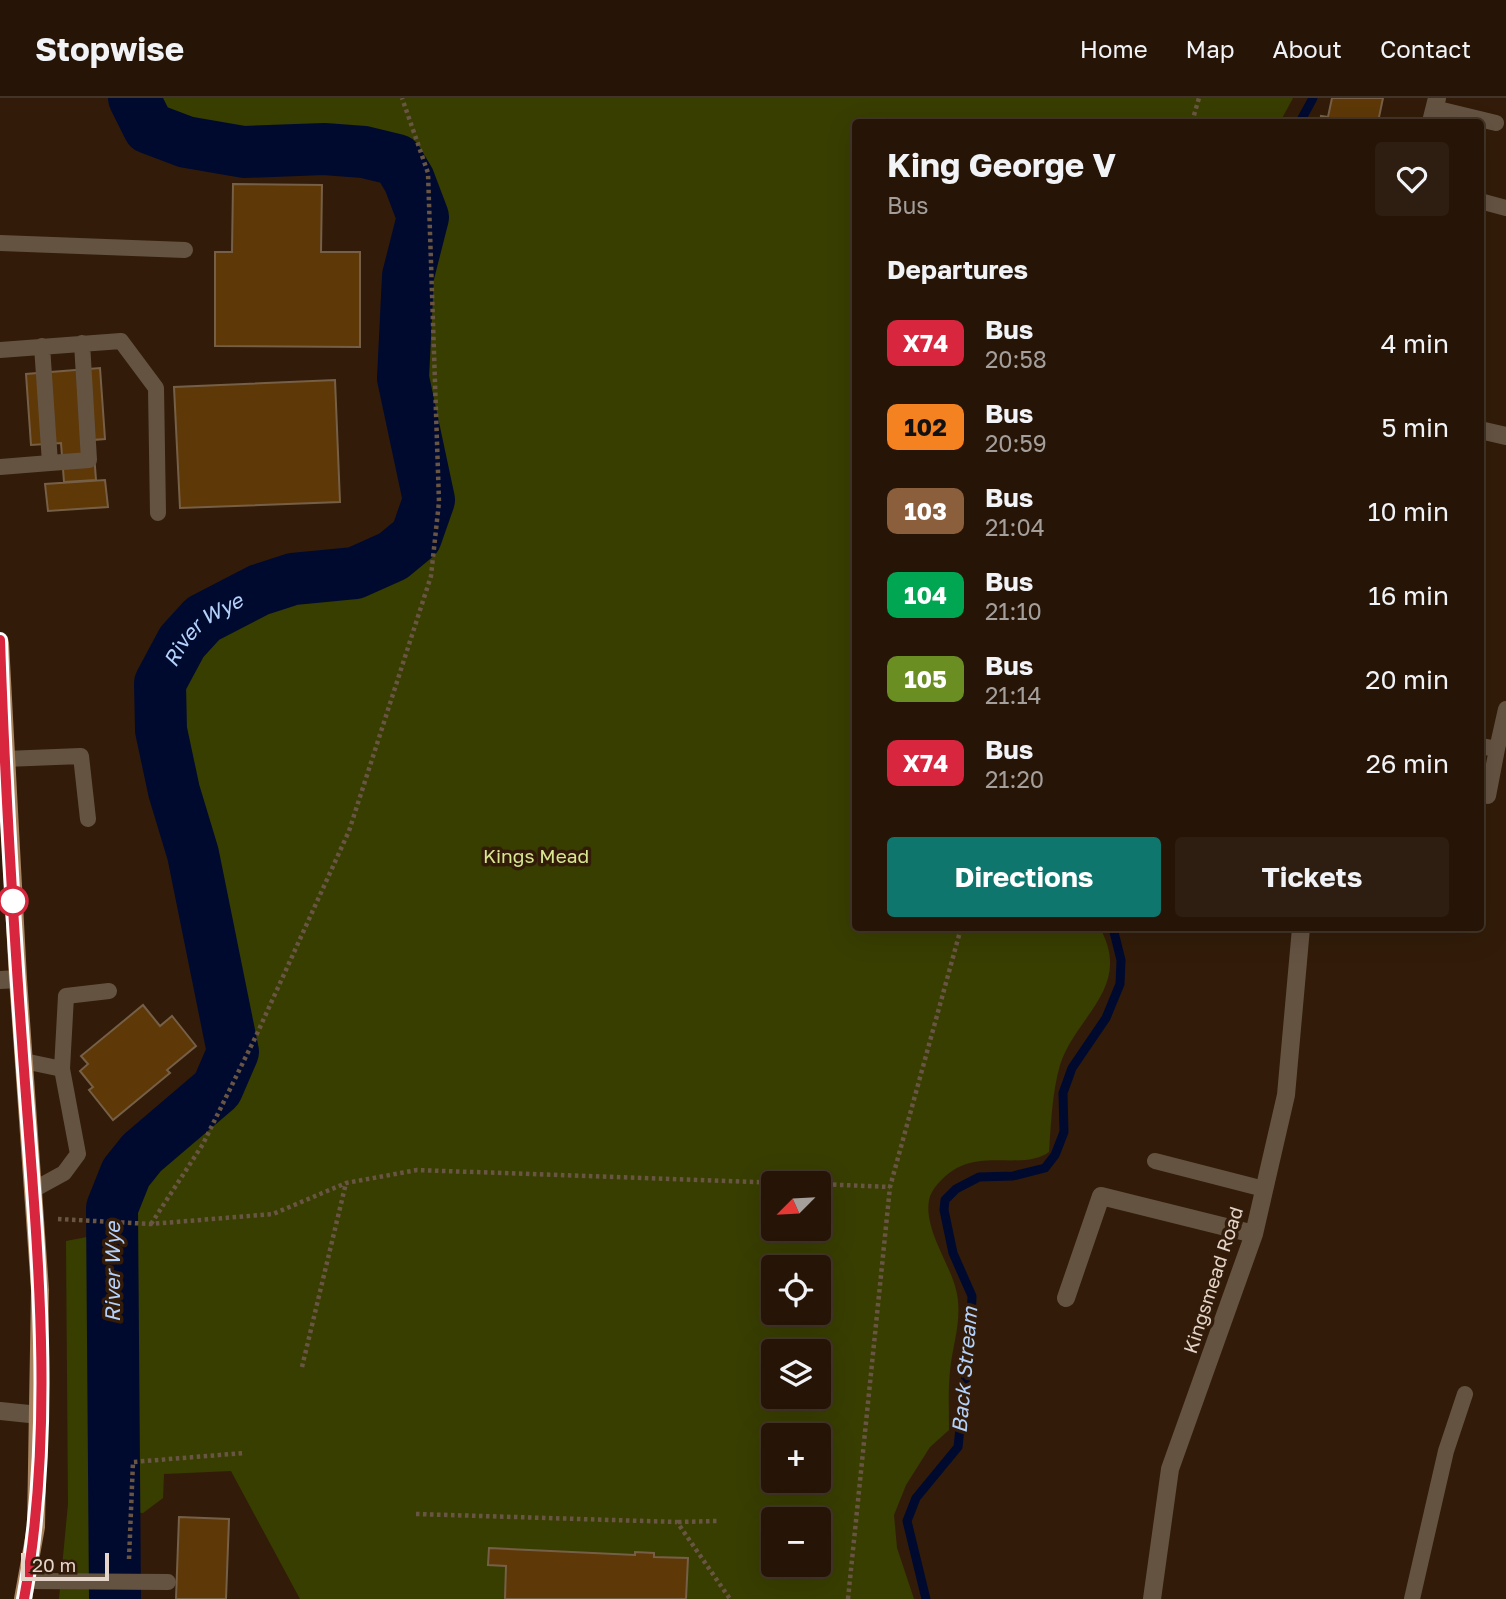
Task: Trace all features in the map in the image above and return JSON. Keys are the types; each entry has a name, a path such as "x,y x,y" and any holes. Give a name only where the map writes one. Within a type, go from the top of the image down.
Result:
{"main road":[{"path":"0,643 9,979 24,1061 40,1290 36,1527 25,1590"}],"street":[{"path":"1484,431 1506,436"},
{"name":"Kingsmead Road","path":"1152,1599 1170,1469 1254,1234 1286,1095 1301,931"},
{"path":"1066,1298 1101,1196 1254,1234"},
{"path":"0,1411 39,1415"}],"lane":[{"path":"1434,109 1478,119"},
{"path":"1484,120 1496,123"},
{"path":"1484,202 1506,208"},
{"path":"0,243 185,250"},
{"path":"0,350 121,341 156,388 158,513"},
{"path":"0,467 89,460 82,343"},
{"path":"42,346 50,463"},
{"path":"1488,796 1506,709"},
{"path":"1484,747 1497,749"},
{"path":"5,759 81,757 88,819"},
{"path":"33,1190 64,1173 78,1154 62,1069 66,996 109,991"},
{"path":"24,1061 62,1069"},
{"path":"1155,1161 1264,1189"},
{"path":"1412,1599 1446,1451 1465,1394"},
{"path":"25,1590 78,1579 168,1582"}],"path":[{"path":"151,1224 203,1144 256,1036 349,831 431,576 439,502 428,173 402,98"},
{"path":"1193,119 1199,98"},
{"path":"848,1599 890,1187 960,931"},
{"path":"79,1220 151,1224 274,1214 346,1183 416,1170 761,1182"},
{"path":"302,1367 346,1183"},
{"path":"831,1185 890,1187"},
{"path":"128,1581 133,1462 244,1453"},
{"path":"415,1514 717,1521"},
{"path":"677,1522 730,1599"}],"green space":[{"name":"Kings Mead","path":"139,98 1293,98 1282,119 852,119 852,931 1101,931 1108,949 1110,968 1106,985 1060,1065 1049,1152 1028,1160 964,1165 945,1177 930,1196 930,1222 955,1286 958,1318 949,1378 949,1430 930,1447 906,1485 894,1515 897,1548 914,1599 300,1599 231,1471 164,1474 163,1498 143,1513 130,1512 132,1467 121,1292 126,1195 154,1158 219,1107 237,1077 243,1042 227,943 174,765 167,711 174,677 194,651 237,617 280,593 378,577 408,554 428,529 433,489 412,397 411,334 416,271 428,220 427,192 407,162 377,141 343,136 292,143 242,141 157,122"},
{"path":"103,1234 97,1365 108,1534 106,1599 59,1599 68,1504 66,1241"}],"building":[{"path":"1332,98 1383,98 1379,119 1320,119 1321,116 1328,117"},
{"path":"233,184 322,185 321,252 360,252 360,347 215,346 215,252 232,252"},
{"path":"100,368 105,439 93,440 96,480 64,482 61,443 31,445 26,374"},
{"path":"335,380 340,502 180,508 174,387"},
{"path":"105,480 108,507 48,511 45,484"},
{"path":"143,1005 160,1026 172,1016 196,1046 167,1070 170,1073 113,1120 89,1090 93,1087 80,1071 88,1064 81,1056"},
{"path":"179,1517 229,1519 226,1599 176,1599"},
{"path":"489,1548 635,1555 635,1552 654,1553 654,1557 688,1558 686,1599 505,1599 506,1566 488,1565"}],"waterway":[{"name":"River Wye","path":"115,1599 112,1208 126,1173 142,1153 217,1089 233,1052 193,854 174,791 161,730 160,683 182,642 203,619 259,590 293,579 355,573 393,556 416,537 429,500 403,378 408,276 423,217 409,180 397,160 364,152 324,149 244,152 186,142 149,128 134,98"},
{"name":"Back Stream","path":"1302,119 1313,98"},
{"name":"Back Stream","path":"926,1599 907,1521 916,1498 958,1447 971,1326 972,1296 953,1253 944,1210 945,1200 956,1189 979,1177 1013,1176 1045,1168 1055,1155 1064,1132 1063,1093 1072,1068 1106,1018 1120,984 1121,960 1114,931"}],"bus line":[{"name":"X74","path":"0,640 18,979 40,1290 36,1527 24,1599"}]}
